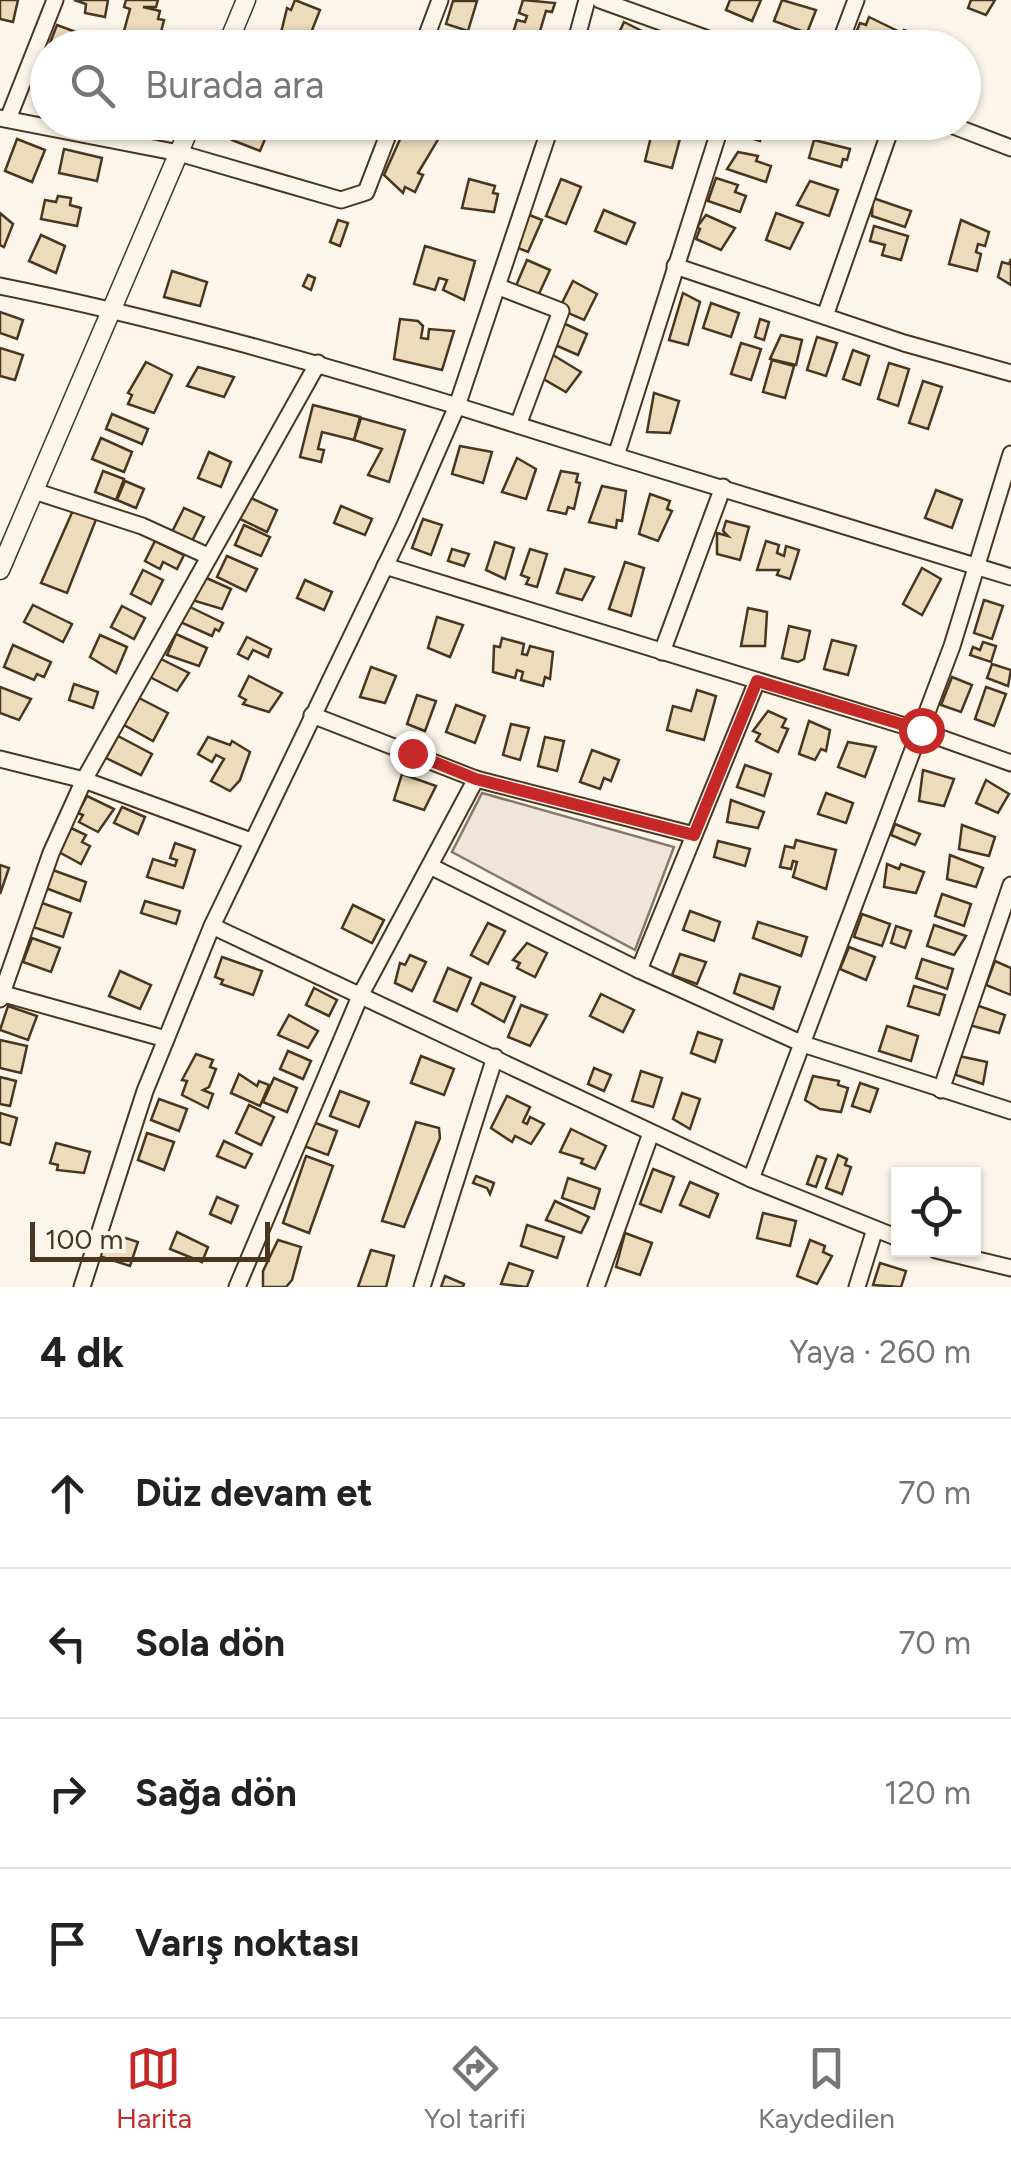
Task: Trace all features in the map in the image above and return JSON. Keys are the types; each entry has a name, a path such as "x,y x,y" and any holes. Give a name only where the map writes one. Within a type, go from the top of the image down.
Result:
{"street":[{"path":"41,30 54,0"},
{"path":"234,30 246,0"},
{"path":"429,30 440,0"},
{"path":"579,30 587,0"},
{"path":"600,0 683,30"},
{"path":"845,30 856,0"},
{"path":"30,57 4,119 30,124"},
{"path":"981,137 1011,148"},
{"path":"112,140 179,153 340,200 366,192 386,140"},
{"path":"1,567 184,140"},
{"path":"82,1287 166,1039 212,926 456,406 546,140"},
{"path":"616,456 716,140"},
{"path":"825,316 887,140"},
{"path":"674,266 1011,373"},
{"path":"0,286 110,308 318,363 1011,577"},
{"path":"498,288 561,311 518,425"},
{"path":"166,1039 1,995 51,853 84,780 318,363"},
{"path":"752,1179 921,730 1011,454"},
{"path":"662,652 724,487"},
{"path":"34,490 142,526 208,556"},
{"path":"384,566 921,730 1011,762"},
{"path":"638,970 757,681"},
{"path":"312,715 476,779 694,835"},
{"path":"0,759 84,780 251,841"},
{"path":"237,1287 361,994 476,779"},
{"path":"430,866 638,970 803,1044 1011,1111"},
{"path":"941,1090 1011,885"},
{"path":"212,926 651,1133 891,1236"},
{"path":"422,1287 495,1057"},
{"path":"596,1287 651,1133"},
{"path":"857,1287 875,1230"},
{"path":"965,1257 1011,1268"}],"shaded area":[{"path":"482,793 674,847 635,950 452,852"}],"building":[{"path":"0,0 18,0 13,22 0,19"},
{"path":"74,0 108,0 105,17 85,13 86,4"},
{"path":"126,0 158,0 156,7 143,7 160,11 158,19 164,20 162,30 124,30 130,9 124,7"},
{"path":"295,0 320,10 312,30 282,30 287,8 291,10"},
{"path":"523,0 555,3 552,12 546,11 540,30 514,30 517,20 525,22 527,16 519,13"},
{"path":"730,0 761,0 752,21 726,10"},
{"path":"782,0 816,10 808,30 774,21"},
{"path":"971,0 995,0 986,15 968,8"},
{"path":"453,1 477,1 468,30 446,24"},
{"path":"869,17 896,30 857,30 860,23 866,25"},
{"path":"624,22 640,30 620,30"},
{"path":"17,139 45,150 32,182 5,171"},
{"path":"232,140 265,140 260,151"},
{"path":"400,140 438,140 418,173 423,175 415,192 405,187 403,193 384,175"},
{"path":"650,140 680,140 672,168 645,161"},
{"path":"814,140 850,149 847,160 843,159 841,167 809,158"},
{"path":"64,149 102,158 97,181 59,173"},
{"path":"738,152 758,156 756,161 771,166 766,182 727,169"},
{"path":"716,178 738,185 735,192 746,196 740,212 708,201"},
{"path":"469,179 495,186 493,193 498,194 494,212 462,208"},
{"path":"561,179 581,187 566,224 546,216"},
{"path":"810,181 838,190 829,216 797,205"},
{"path":"58,196 71,198 70,205 81,208 77,226 41,219 45,200 56,202"},
{"path":"873,198 911,211 905,227 872,216"},
{"path":"604,210 635,223 626,244 595,231"},
{"path":"0,213 13,224 4,247 0,245"},
{"path":"776,213 803,223 790,249 766,240"},
{"path":"527,214 542,220 528,252 513,246"},
{"path":"706,215 735,228 721,250 696,239 700,229 697,227"},
{"path":"338,220 348,223 340,246 330,242"},
{"path":"961,220 989,232 985,246 978,244 976,252 981,254 977,271 949,264"},
{"path":"874,226 908,236 901,260 882,255 885,245 870,241"},
{"path":"41,235 65,246 56,273 29,261"},
{"path":"425,246 475,261 464,300 443,290 447,280 439,278 435,290 414,284"},
{"path":"1011,259 1011,285 998,277 1002,262 1009,264"},
{"path":"527,260 550,270 537,298 515,288"},
{"path":"172,271 207,282 200,306 164,297"},
{"path":"308,275 315,278 311,290 303,286"},
{"path":"573,281 597,294 584,320 559,309"},
{"path":"683,293 700,302 688,345 669,340"},
{"path":"711,303 739,313 731,337 703,328"},
{"path":"0,312 23,320 17,339 0,333"},
{"path":"400,319 418,321 423,326 421,338 428,339 429,329 454,331 442,370 394,359"},
{"path":"760,319 769,322 764,340 755,337"},
{"path":"563,323 587,334 578,355 553,344"},
{"path":"781,335 802,340 796,365 770,359"},
{"path":"817,337 837,343 826,376 807,370"},
{"path":"741,343 761,349 751,380 731,374"},
{"path":"0,348 23,355 15,380 0,376"},
{"path":"853,350 869,356 860,385 843,379"},
{"path":"553,355 581,372 566,392 540,377"},
{"path":"772,360 794,366 785,398 763,392"},
{"path":"146,362 172,375 154,413 128,404 132,395 128,393"},
{"path":"889,363 909,369 898,406 878,399"},
{"path":"198,367 234,377 224,397 187,386"},
{"path":"923,381 942,387 928,429 909,423"},
{"path":"654,393 679,401 670,433 647,432"},
{"path":"313,405 360,417 354,440 322,432 318,449 324,450 321,462 300,457"},
{"path":"112,414 148,429 142,444 106,429"},
{"path":"361,418 405,430 389,482 368,475 382,449 354,440"},
{"path":"101,438 132,452 124,472 92,459"},
{"path":"460,446 492,452 483,483 452,474"},
{"path":"209,452 231,462 221,487 198,478"},
{"path":"517,458 536,469 526,499 502,492"},
{"path":"103,471 124,479 116,500 95,492"},
{"path":"561,471 578,474 576,482 580,483 574,509 568,507 566,514 548,510"},
{"path":"125,481 144,489 136,508 117,500"},
{"path":"602,486 626,491 622,521 617,520 616,528 589,522"},
{"path":"936,490 962,500 952,528 925,518"},
{"path":"650,494 670,501 667,509 672,511 658,541 639,534"},
{"path":"251,498 277,510 267,532 240,519"},
{"path":"341,506 372,519 365,535 334,523"},
{"path":"74,508 97,517 67,593 41,583"},
{"path":"184,508 204,517 192,541 172,532"},
{"path":"423,519 442,525 431,555 412,548"},
{"path":"726,521 749,527 740,560 717,554 717,533 728,536 723,531"},
{"path":"244,525 270,537 261,556 235,545"},
{"path":"155,541 184,555 177,569 163,562 160,569 145,561"},
{"path":"766,541 779,545 777,553 784,556 786,546 799,550 790,579 777,575 779,570 757,570"},
{"path":"495,542 514,548 505,579 486,570"},
{"path":"452,549 469,554 464,566 448,561"},
{"path":"530,549 547,554 537,587 526,584 529,578 521,575"},
{"path":"227,556 257,569 246,591 217,577"},
{"path":"625,562 644,568 631,616 609,609"},
{"path":"922,568 941,579 922,615 903,604"},
{"path":"565,569 594,577 582,600 557,593"},
{"path":"143,570 163,580 151,604 131,594"},
{"path":"202,576 231,589 222,609 192,600"},
{"path":"305,580 332,592 324,610 297,598"},
{"path":"984,600 1003,606 992,639 974,633"},
{"path":"33,605 72,624 63,642 24,622"},
{"path":"122,606 145,618 134,639 111,627"},
{"path":"188,606 223,623 219,631 215,629 212,636 180,622"},
{"path":"748,608 767,612 765,646 741,646"},
{"path":"437,617 463,625 450,657 428,648"},
{"path":"789,626 810,631 804,659 798,662 782,658"},
{"path":"176,634 207,648 199,666 167,655"},
{"path":"100,635 127,647 116,673 90,657"},
{"path":"247,637 271,649 268,657 253,650 248,659 238,654"},
{"path":"502,638 524,644 522,654 527,655 530,646 553,652 550,679 545,677 543,686 521,680 523,672 517,670 515,678 493,672 494,646 500,647"},
{"path":"832,640 856,646 848,675 824,669"},
{"path":"983,642 996,646 991,662 970,655 973,647 980,650"},
{"path":"13,645 51,662 44,677 37,674 34,680 4,667"},
{"path":"157,657 189,673 177,691 148,676"},
{"path":"992,664 1011,670 1008,686 987,678"},
{"path":"371,667 396,676 385,703 360,697"},
{"path":"249,676 282,693 269,712 243,704 246,700 239,696"},
{"path":"952,677 972,685 961,712 941,705"},
{"path":"74,684 98,692 93,708 69,700"},
{"path":"0,687 31,699 19,720 0,713"},
{"path":"986,687 1006,694 994,726 975,719"},
{"path":"697,690 716,696 704,740 667,730 673,706 691,711"},
{"path":"417,695 436,701 425,731 407,724"},
{"path":"139,698 168,713 153,741 124,725"},
{"path":"456,705 485,716 475,743 446,732"},
{"path":"768,711 786,719 782,727 788,729 778,752 756,741 760,734 753,731"},
{"path":"809,721 830,730 826,751 821,749 815,760 799,754"},
{"path":"511,724 529,728 520,760 503,755"},
{"path":"118,736 152,754 141,775 106,758"},
{"path":"208,737 230,745 232,741 250,752 240,780 230,791 211,781 224,759 216,755 212,762 198,754"},
{"path":"545,737 564,741 557,771 538,766"},
{"path":"848,742 876,747 865,777 838,767"},
{"path":"592,750 619,760 611,781 604,778 600,789 580,782"},
{"path":"745,765 771,774 764,796 737,787"},
{"path":"923,770 954,779 944,806 919,801"},
{"path":"402,774 436,786 424,810 394,800"},
{"path":"986,780 1009,794 998,813 976,803"},
{"path":"826,793 853,803 846,823 818,814"},
{"path":"87,796 114,809 98,832 79,822 83,815 78,813"},
{"path":"731,800 764,812 758,828 727,822"},
{"path":"122,807 145,817 138,834 114,823"},
{"path":"895,824 920,834 915,845 891,835"},
{"path":"962,825 995,837 989,856 959,849"},
{"path":"69,827 86,835 82,842 90,846 81,864 57,851"},
{"path":"796,840 836,850 826,889 793,877 797,862 793,861 791,869 780,867 785,846 794,848"},
{"path":"718,841 750,849 745,866 714,857"},
{"path":"175,843 195,850 183,888 147,877 153,859 175,866 177,860 170,858"},
{"path":"950,855 983,868 976,887 947,879"},
{"path":"887,864 924,872 916,893 884,887"},
{"path":"0,865 9,868 0,894"},
{"path":"50,869 86,882 80,901 43,887"},
{"path":"942,894 971,904 964,926 935,916"},
{"path":"145,901 180,911 176,924 141,913"},
{"path":"42,903 71,913 63,937 33,927"},
{"path":"353,905 384,920 372,943 342,928"},
{"path":"690,911 720,922 714,941 683,930"},
{"path":"862,914 890,924 882,946 854,937"},
{"path":"758,922 807,937 801,956 753,938"},
{"path":"488,923 505,931 488,964 471,955"},
{"path":"934,925 966,936 954,955 927,946"},
{"path":"896,926 911,931 905,948 891,943"},
{"path":"32,938 60,948 51,972 23,962"},
{"path":"527,943 547,953 535,977 517,968 520,963 513,960"},
{"path":"849,947 875,957 866,980 840,969"},
{"path":"680,954 706,962 697,984 672,975"},
{"path":"410,955 426,962 412,991 395,983 400,963 405,965"},
{"path":"222,957 262,971 253,995 221,984 223,980 215,977"},
{"path":"922,959 953,969 947,989 916,978"},
{"path":"995,961 1011,968 1011,995 986,985"},
{"path":"448,968 471,978 457,1011 434,1001"},
{"path":"120,971 151,985 140,1009 109,996"},
{"path":"740,974 780,987 773,1009 734,993"},
{"path":"481,983 515,997 504,1022 472,1004"},
{"path":"914,986 945,995 939,1015 908,1006"},
{"path":"314,988 337,1000 329,1016 306,1005"},
{"path":"601,994 634,1010 623,1032 590,1016"},
{"path":"521,1005 547,1015 530,1046 508,1037"},
{"path":"976,1005 1005,1015 999,1033 969,1025"},
{"path":"8,1006 37,1016 28,1040 0,1030"},
{"path":"289,1015 318,1031 308,1048 278,1035"},
{"path":"887,1026 918,1036 911,1061 879,1051"},
{"path":"698,1032 722,1040 715,1062 691,1053"},
{"path":"0,1040 27,1046 21,1073 0,1068"},
{"path":"288,1051 311,1061 303,1079 280,1069"},
{"path":"196,1054 213,1060 210,1067 216,1069 209,1087 203,1090 213,1094 208,1108 182,1095 187,1081 182,1080"},
{"path":"421,1056 454,1069 444,1095 411,1083"},
{"path":"959,1056 987,1062 983,1084 956,1075"},
{"path":"594,1068 611,1075 604,1091 588,1084"},
{"path":"641,1071 662,1078 653,1107 632,1101"},
{"path":"239,1074 257,1086 259,1081 269,1085 260,1106 231,1093"},
{"path":"813,1076 839,1081 838,1085 848,1088 841,1112 820,1109 805,1100"},
{"path":"0,1077 16,1081 10,1106 0,1104"},
{"path":"274,1078 297,1088 287,1112 263,1102"},
{"path":"860,1083 878,1089 870,1112 852,1106"},
{"path":"340,1091 369,1102 359,1127 330,1116"},
{"path":"682,1093 700,1099 690,1129 673,1119"},
{"path":"507,1096 530,1107 523,1122 527,1124 530,1117 544,1124 531,1144 515,1136 512,1142 491,1128"},
{"path":"159,1099 187,1109 179,1131 151,1120"},
{"path":"249,1105 274,1117 261,1145 236,1133"},
{"path":"0,1113 17,1118 10,1145 0,1142"},
{"path":"313,1122 337,1131 328,1155 304,1146"},
{"path":"416,1122 439,1128 440,1138 404,1227 382,1221"},
{"path":"571,1129 606,1146 595,1169 581,1163 583,1159 560,1152"},
{"path":"147,1133 174,1142 164,1170 138,1160"},
{"path":"224,1141 252,1154 245,1168 217,1156"},
{"path":"56,1143 90,1152 84,1173 57,1170 58,1165 50,1163"},
{"path":"838,1155 847,1159 845,1165 851,1167 842,1194 826,1188"},
{"path":"306,1156 333,1166 309,1233 283,1223"},
{"path":"817,1156 826,1159 816,1187 807,1184"},
{"path":"653,1169 674,1177 661,1212 640,1204"},
{"path":"476,1176 494,1183 490,1194 487,1188 473,1183"},
{"path":"568,1178 600,1189 594,1209 562,1198"},
{"path":"690,1182 718,1194 709,1217 680,1205"},
{"path":"217,1197 238,1206 231,1223 210,1214"},
{"path":"555,1201 589,1217 581,1233 546,1220"},
{"path":"763,1213 796,1221 790,1246 757,1238"},
{"path":"527,1225 564,1237 557,1258 521,1246"},
{"path":"107,1232 138,1242 130,1266 99,1256"},
{"path":"177,1232 208,1247 202,1262 170,1249"},
{"path":"625,1233 652,1243 640,1275 616,1267"},
{"path":"278,1240 301,1247 292,1280 286,1287 263,1287 263,1271"},
{"path":"810,1240 825,1246 823,1252 832,1256 817,1284 797,1276"},
{"path":"371,1250 394,1256 386,1287 358,1287"},
{"path":"509,1263 533,1271 527,1287 501,1284"},
{"path":"880,1263 906,1271 901,1287 873,1285"},
{"path":"445,1276 464,1284 463,1287 441,1287"}],"route":[{"path":"412,753 476,779 694,835 757,681 921,730"}]}
